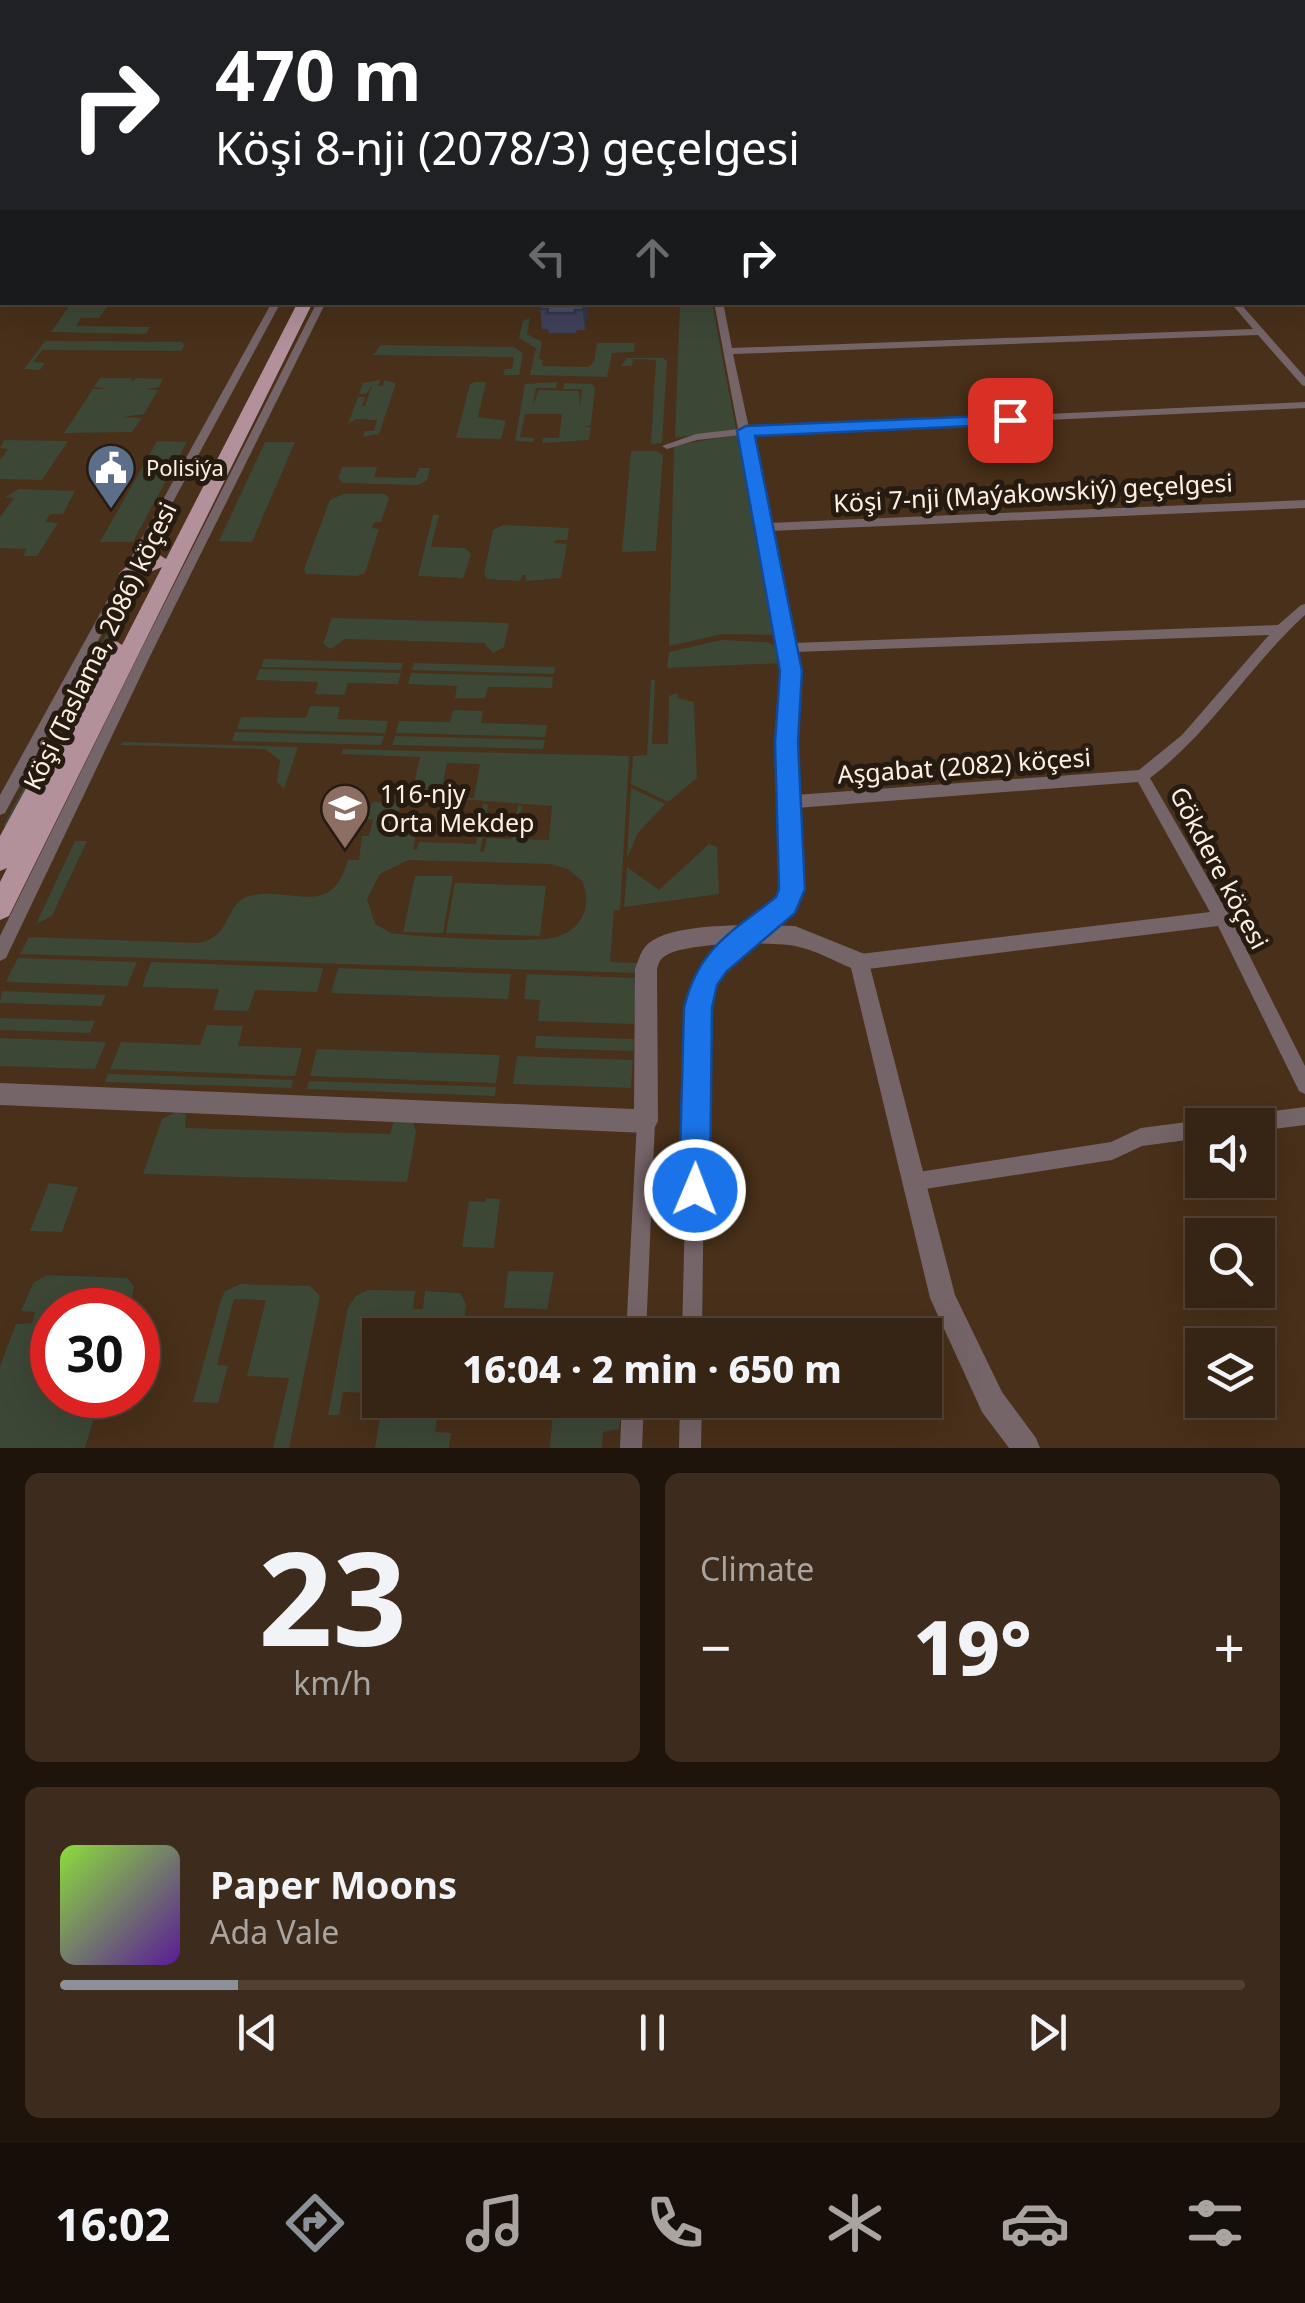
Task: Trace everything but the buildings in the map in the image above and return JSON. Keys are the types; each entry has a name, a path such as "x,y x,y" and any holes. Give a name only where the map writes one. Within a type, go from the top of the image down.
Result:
{"main road":[{"name":"Köşi (Taslama, 2086) köçesi","path":"0,860 172,565 292,305"},
{"name":"Köşi (Taslama, 2086) köçesi","path":"3,903 304,305"},
{"path":"130,574 172,565"},
{"path":"3,903 40,871"}],"street":[{"path":"0,809 274,305"},
{"path":"0,953 40,871 172,565 320,305"},
{"path":"692,1318 698,1008 704,980 717,962 786,904 792,889 788,648 719,305"},
{"path":"1236,305 1305,383"},
{"path":"728,351 1259,332"},
{"path":"667,446 696,436 746,431 1305,405"},
{"name":"Köşi 7-nji (Maýakowskiý) geçelgesi","path":"764,527 1305,504"},
{"name":"Gökdere köçesi","path":"1305,608 1278,630 1172,754 1142,776 1222,918 1305,1085"},
{"path":"788,648 1278,630"},
{"name":"Aşgabat (2082) köçesi","path":"789,802 1142,776"},
{"path":"637,1318 649,957 675,942 746,936 796,937 860,962 1222,918"},
{"path":"860,962 942,1298 992,1402 1026,1448"},
{"path":"0,1094 646,1121"},
{"path":"1275,1120 1305,1116"},
{"path":"912,1182 1112,1151 1141,1137 1185,1131"},
{"path":"631,1448 633,1418"},
{"path":"690,1448 691,1418"}],"green space":[{"path":"70,305 109,305 99,318 81,318 76,326 150,327 146,334 51,332"},
{"path":"680,305 712,305 736,429 675,438"},
{"path":"530,318 527,334 542,342 542,366 588,367 594,362 597,343 635,343 634,352 612,353 607,377 530,375 536,348 519,338 523,321"},
{"path":"45,341 185,345 181,351 42,350 33,362 45,363 40,370 24,369"},
{"path":"381,345 514,347 523,353 519,375 503,375 505,369 512,369 514,357 373,355"},
{"path":"627,358 663,358 667,361 662,443 651,444 656,360 633,359 632,366 621,366"},
{"path":"100,378 132,378 131,382 136,378 163,379 159,387 146,389 158,390 144,414 123,417 142,418 132,432 64,433 93,389 108,389 94,387"},
{"path":"380,380 378,386 383,386 384,380 396,383 379,434 363,437 365,431 374,431 377,420 356,419 348,424 358,397 365,397 365,406 372,385 366,394 359,394 363,383"},
{"path":"486,382 478,417 506,421 501,439 456,438 470,384"},
{"path":"557,382 556,388 536,388 533,405 539,390 579,391 580,406 582,389 563,389 564,383 592,384 595,388 591,425 584,427 591,427 589,440 542,443 543,438 559,438 562,414 525,414 520,437 534,438 533,442 515,441 525,384"},
{"path":"738,434 778,635 723,634 669,646 674,446"},
{"path":"4,440 68,441 42,480 0,479 0,460 8,449 0,448"},
{"path":"157,441 187,442 133,542 100,542"},
{"path":"265,442 295,442 252,542 219,541"},
{"path":"631,451 657,451 663,455 656,551 622,552"},
{"path":"342,467 377,467 374,477 415,478 419,468 430,468 427,480 418,485 343,483 338,478"},
{"path":"19,489 75,491 63,514 50,514 45,522 58,523 37,556 23,556 27,549 0,548 0,517 14,498 5,497"},
{"path":"343,494 385,494 389,498 381,522 374,522 372,528 379,529 365,573 306,574 304,569 330,500"},
{"path":"433,515 439,515 431,547 465,548 471,554 463,578 418,576"},
{"path":"503,525 569,528 567,540 555,540 567,544 561,578 526,581 526,575 522,575 520,581 487,579 484,574 493,530"},
{"path":"139,582 9,826 3,826 131,588"},
{"path":"332,618 509,623 504,647 493,653 484,643 345,639 330,649 323,644"},
{"path":"721,640 766,642 782,648 784,663 667,668 669,652"},
{"path":"264,659 403,663 401,670 261,667"},
{"path":"414,663 555,667 554,674 412,670"},
{"path":"260,669 401,673 398,684 348,683 344,695 315,694 318,682 255,680"},
{"path":"411,673 553,677 552,688 488,687 485,698 455,698 457,686 408,684"},
{"path":"651,680 655,680 652,744 668,744 669,696 677,693 678,698 694,702 697,778 668,802 631,784 633,756 647,755"},
{"path":"310,706 340,707 337,719 388,721 385,733 237,729 241,717 306,718"},
{"path":"453,710 483,711 481,723 547,725 545,737 396,733 399,721 450,722"},
{"path":"235,732 384,736 381,745 232,741"},
{"path":"395,736 545,740 543,749 392,745"},
{"path":"123,742 298,747 284,789 277,782 280,760 265,749 121,745"},
{"path":"343,749 629,756 620,910 614,910 610,962 637,963 637,973 20,954 29,937 199,943 218,934 235,905 249,896 320,895 341,879 348,860 359,860 362,836 369,836 373,820 367,819 372,802 401,803 395,826 417,828 413,850 419,842 476,844 483,804 488,805 480,852 484,852 487,838 512,839 518,805 522,806 518,839 549,840 552,806 458,799 474,798 480,764 447,763 440,796 452,799 411,798 420,757 341,754","holes":["408,860 550,864 568,869 582,881 586,899 579,922 557,937 502,940 391,933 375,924 367,899 380,874"]},
{"path":"631,788 665,804 638,833 627,858"},
{"path":"75,841 87,841 52,916 36,924"},
{"path":"709,844 717,847 719,894 624,907 627,867 659,890"},
{"path":"415,876 453,876 443,933 403,932"},
{"path":"455,883 546,886 540,936 446,933"},
{"path":"18,958 137,962 127,986 6,982"},
{"path":"151,962 323,968 317,992 255,990 248,1011 213,1010 219,989 142,987"},
{"path":"338,968 511,974 508,999 331,993"},
{"path":"527,974 637,978 634,1024 538,1021 540,1000 524,999"},
{"path":"2,991 106,995 101,1006 0,1003"},
{"path":"0,1018 95,1021 90,1033 0,1030"},
{"path":"207,1025 243,1026 238,1046 302,1048 295,1076 110,1069 121,1042 200,1045"},
{"path":"536,1036 634,1039 633,1051 535,1048"},
{"path":"0,1038 106,1042 95,1069 0,1066"},
{"path":"317,1049 500,1055 496,1083 310,1076"},
{"path":"517,1056 633,1060 631,1088 513,1084"},
{"path":"108,1074 293,1080 291,1088 105,1082"},
{"path":"309,1081 496,1087 495,1096 307,1089"},
{"path":"176,1112 186,1114 185,1128 390,1134 394,1120 413,1122 416,1132 407,1182 143,1174 162,1119"},
{"path":"49,1183 78,1187 62,1232 30,1231"},
{"path":"486,1198 500,1199 494,1248 462,1247 469,1201 485,1202"},
{"path":"508,1271 554,1272 547,1309 504,1308"},
{"path":"47,1275 127,1278 134,1287 31,1288"},
{"path":"241,1284 310,1286 320,1296 289,1448 273,1448 289,1378 247,1376 266,1300 234,1299 217,1365 228,1366 218,1403 193,1402 221,1300 225,1291"},
{"path":"30,1290 30,1312 21,1311"},
{"path":"368,1290 415,1291 413,1309 423,1309 425,1291 460,1293 466,1304 465,1318 362,1318 362,1393 343,1392 339,1415 328,1415 348,1307 356,1296"},
{"path":"30,1323 30,1418 94,1418 85,1448 0,1448 0,1366 16,1324"},
{"path":"380,1418 453,1418 437,1419 435,1432 451,1433 449,1448 375,1448"},
{"path":"552,1418 620,1418 619,1429 603,1432 602,1448 550,1448"}],"place":[{"name":"Polisiýa","path":"111,510"},
{"name":"116-njy Orta Mekdep","path":"345,850"}],"route":[{"path":"695,1190 698,1008 704,980 717,962 786,904 792,889 786,742 791,671 746,431 1010,420"}]}
